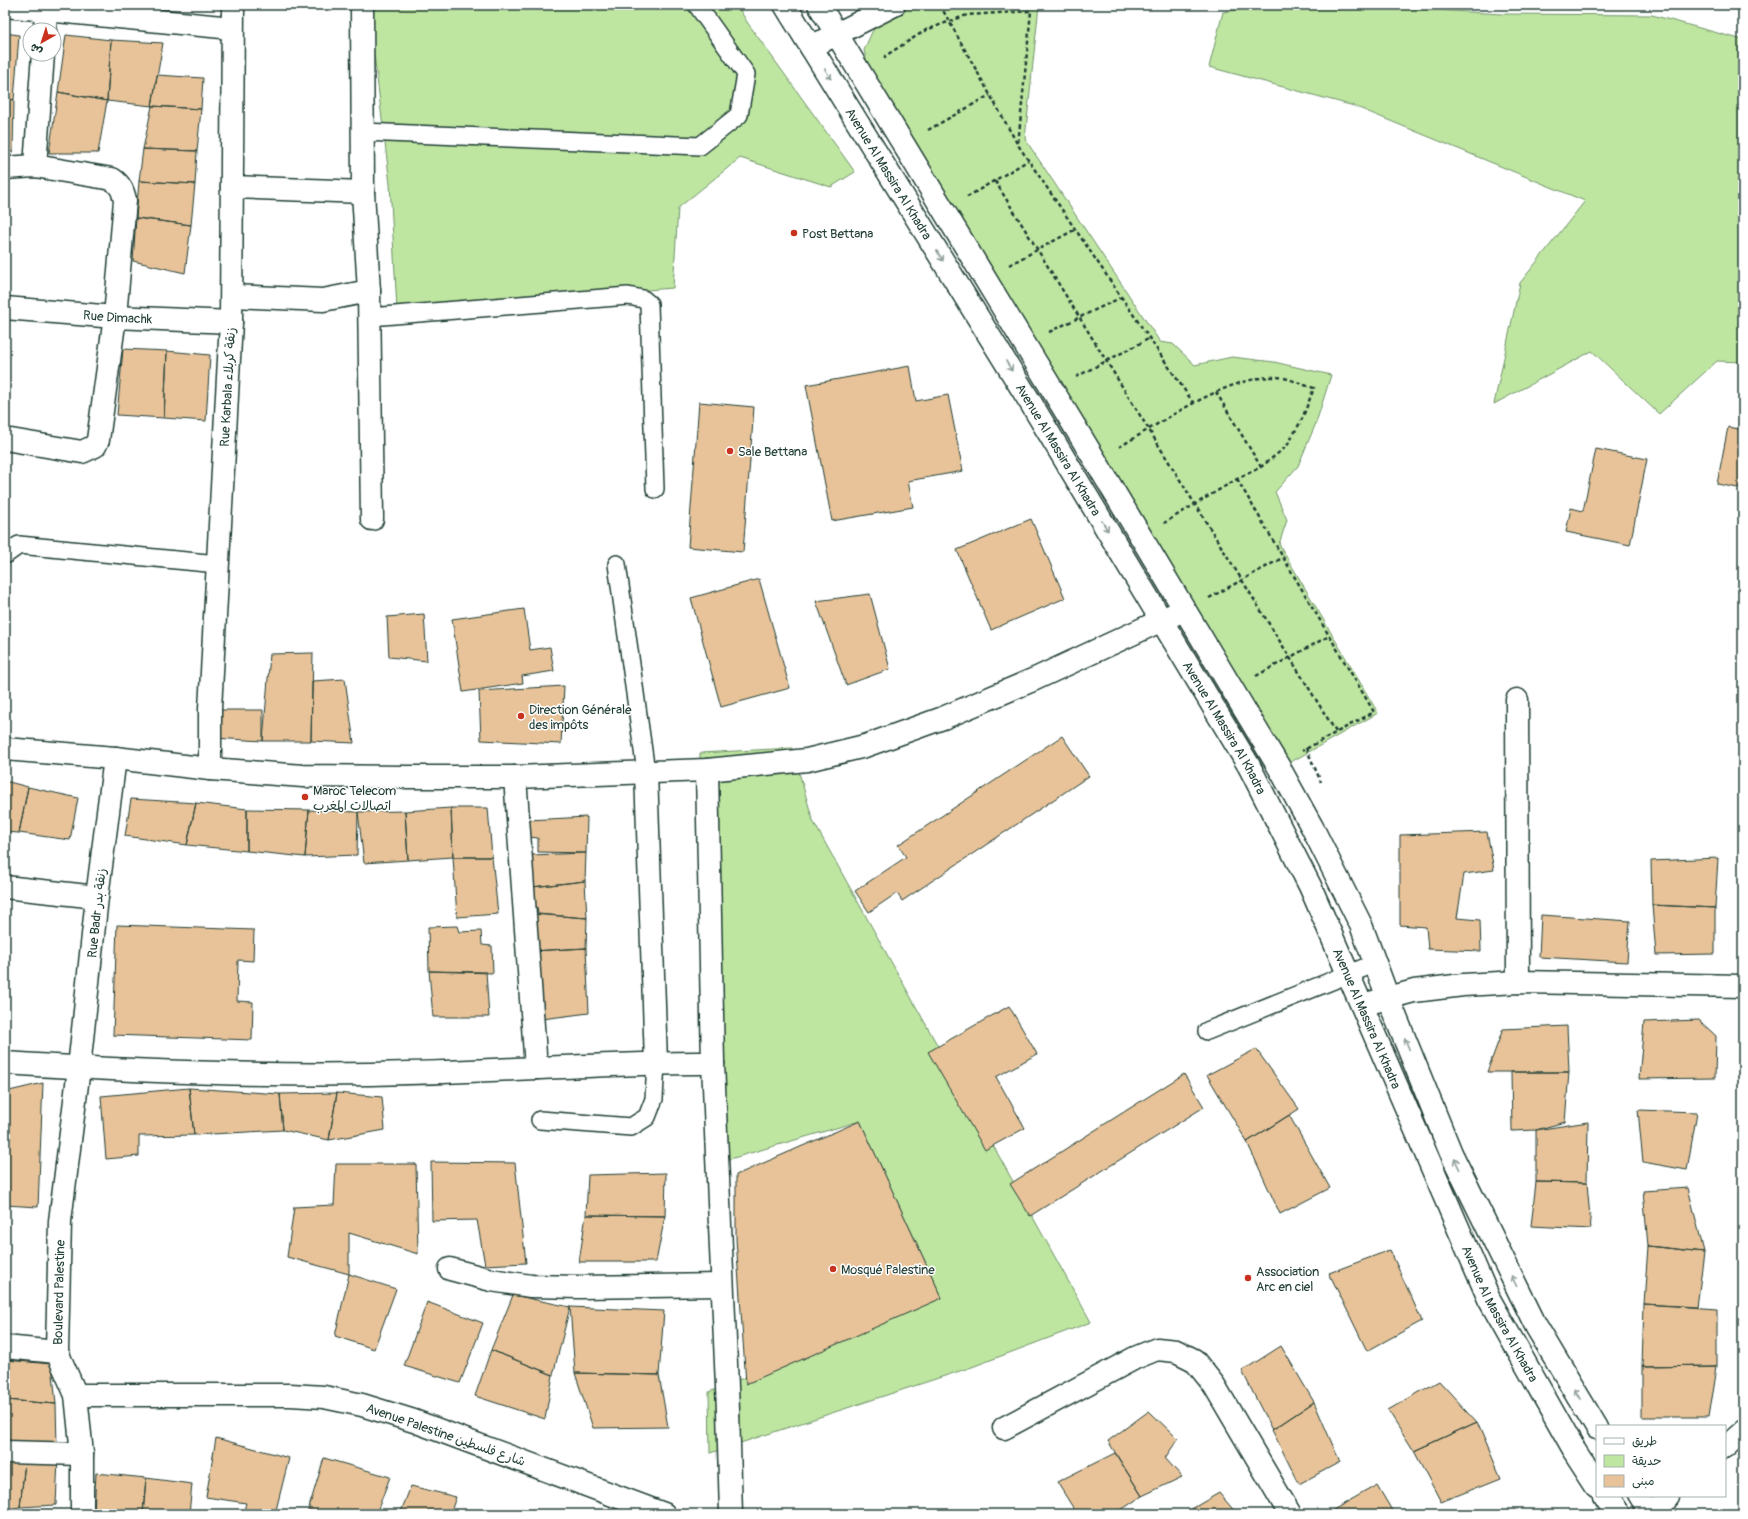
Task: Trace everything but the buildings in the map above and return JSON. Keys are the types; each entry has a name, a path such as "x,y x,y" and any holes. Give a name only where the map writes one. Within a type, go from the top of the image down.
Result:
{"street":[{"name":"Rue Karbala زنقة كربلاء","path":"210,769 210,709 232,296 232,5"},
{"path":"362,5 362,192 370,317 372,519"},
{"name":"Avenue Al Massira Al Khadra","path":"785,5 1028,398 1249,766 1310,886 1350,974 1388,1069 1489,1299 1565,1434 1596,1483"},
{"name":"Avenue Al Massira Al Khadra","path":"819,5 1185,610 1312,826 1344,889 1376,963 1388,998 1455,1160 1536,1326 1596,1426"},
{"path":"811,47 894,5"},
{"path":"5,6 45,20 232,28"},
{"path":"35,166 42,62"},
{"path":"5,168 35,166 112,180 119,184 126,200 115,317 98,440 95,446 82,452 5,439"},
{"path":"232,187 362,192"},
{"path":"232,296 323,300 369,292"},
{"name":"Rue Dimachk","path":"5,308 115,317 231,322"},
{"path":"5,749 115,758 210,769 303,776 515,777 707,770 807,760 865,746 943,718 1035,679 1185,610"},
{"path":"1517,700 1518,982"},
{"name":"Rue Badr زنقة بدر","path":"79,1068 97,897 115,758"},
{"path":"707,770 713,1063 728,1418 730,1514"},
{"path":"646,772 656,1062"},
{"path":"515,777 536,1068"},
{"path":"5,887 97,897"},
{"path":"1362,1005 1414,991 1450,986 1518,982 1743,986"},
{"path":"5,1063 79,1068 251,1074 371,1074 656,1062 713,1063"},
{"name":"Boulevard Palestine","path":"79,1068 60,1221 57,1352 76,1395 82,1454 82,1514"},
{"path":"450,1269 491,1280 531,1286 586,1287 722,1285"},
{"path":"5,1347 57,1352"},
{"path":"1004,1428 1134,1358 1157,1349 1176,1351 1194,1360 1214,1385 1290,1514"},
{"name":"Avenue Palestine شارع فلسطين","path":"76,1395 290,1395 324,1397 362,1405 414,1421 664,1514"},
{"path":"1726,1447 1743,1432"},
{"path":"5,1452 82,1454"},
{"path":"1605,1497 1616,1514"},
{"path":"1639,1497 1649,1514 1669,1497"}],"lane":[{"path":"363,132 700,146 739,116 746,74 697,5"},
{"path":"370,317 628,296 643,299 649,304 655,489"},
{"path":"5,556 19,545 218,564"},
{"path":"617,564 646,772"},
{"path":"1207,1031 1376,963"},
{"path":"540,1120 631,1127 647,1117 654,1099 656,1062"}],"path":[{"path":"940,5 1018,145 1194,404"},
{"path":"885,62 885,56 926,30 967,14 1031,11 1018,145"},
{"path":"927,131 990,95"},
{"path":"960,201 1029,160"},
{"path":"994,181 1336,732"},
{"path":"1007,266 1076,229"},
{"path":"1048,333 1122,297"},
{"path":"1075,378 1150,338"},
{"path":"1117,448 1229,385 1250,380 1277,377 1314,388 1302,419 1287,446 1261,467 1237,479 1163,524"},
{"path":"1216,392 1261,467"},
{"path":"1237,479 1374,712 1300,752"},
{"path":"1208,598 1284,557"},
{"path":"1255,676 1329,636"}],"green space":[{"path":"368,5 737,5 747,22 855,172 831,187 740,158 678,208 673,288 397,309 390,184"},
{"path":"907,5 1039,5 1025,139 1160,342 1173,344 1195,365 1232,357 1274,362 1331,375 1316,423 1298,466 1275,492 1287,520 1279,544 1378,713 1282,767 871,80 864,50 872,32 884,17"},
{"path":"1271,5 1357,5 1501,14 1652,15 1743,40 1743,362 1717,361 1659,414 1592,351 1494,404 1520,283 1585,201 1354,106 1209,67 1223,12"},
{"path":"792,748 813,821 1091,1322 972,1367 710,1453 709,1392 942,1298 860,1121 706,1166 700,753"}],"place":[{"name":"Post Bettana","path":"794,233"},
{"name":"Sale Bettana","path":"730,451"},
{"name":"Direction Générale des impôts","path":"521,716"},
{"name":"Maroc Telecom اتصالات المغرب","path":"305,797"},
{"name":"Mosqué Palestine","path":"833,1269"},
{"name":"Association Arc en ciel","path":"1248,1278"}]}
